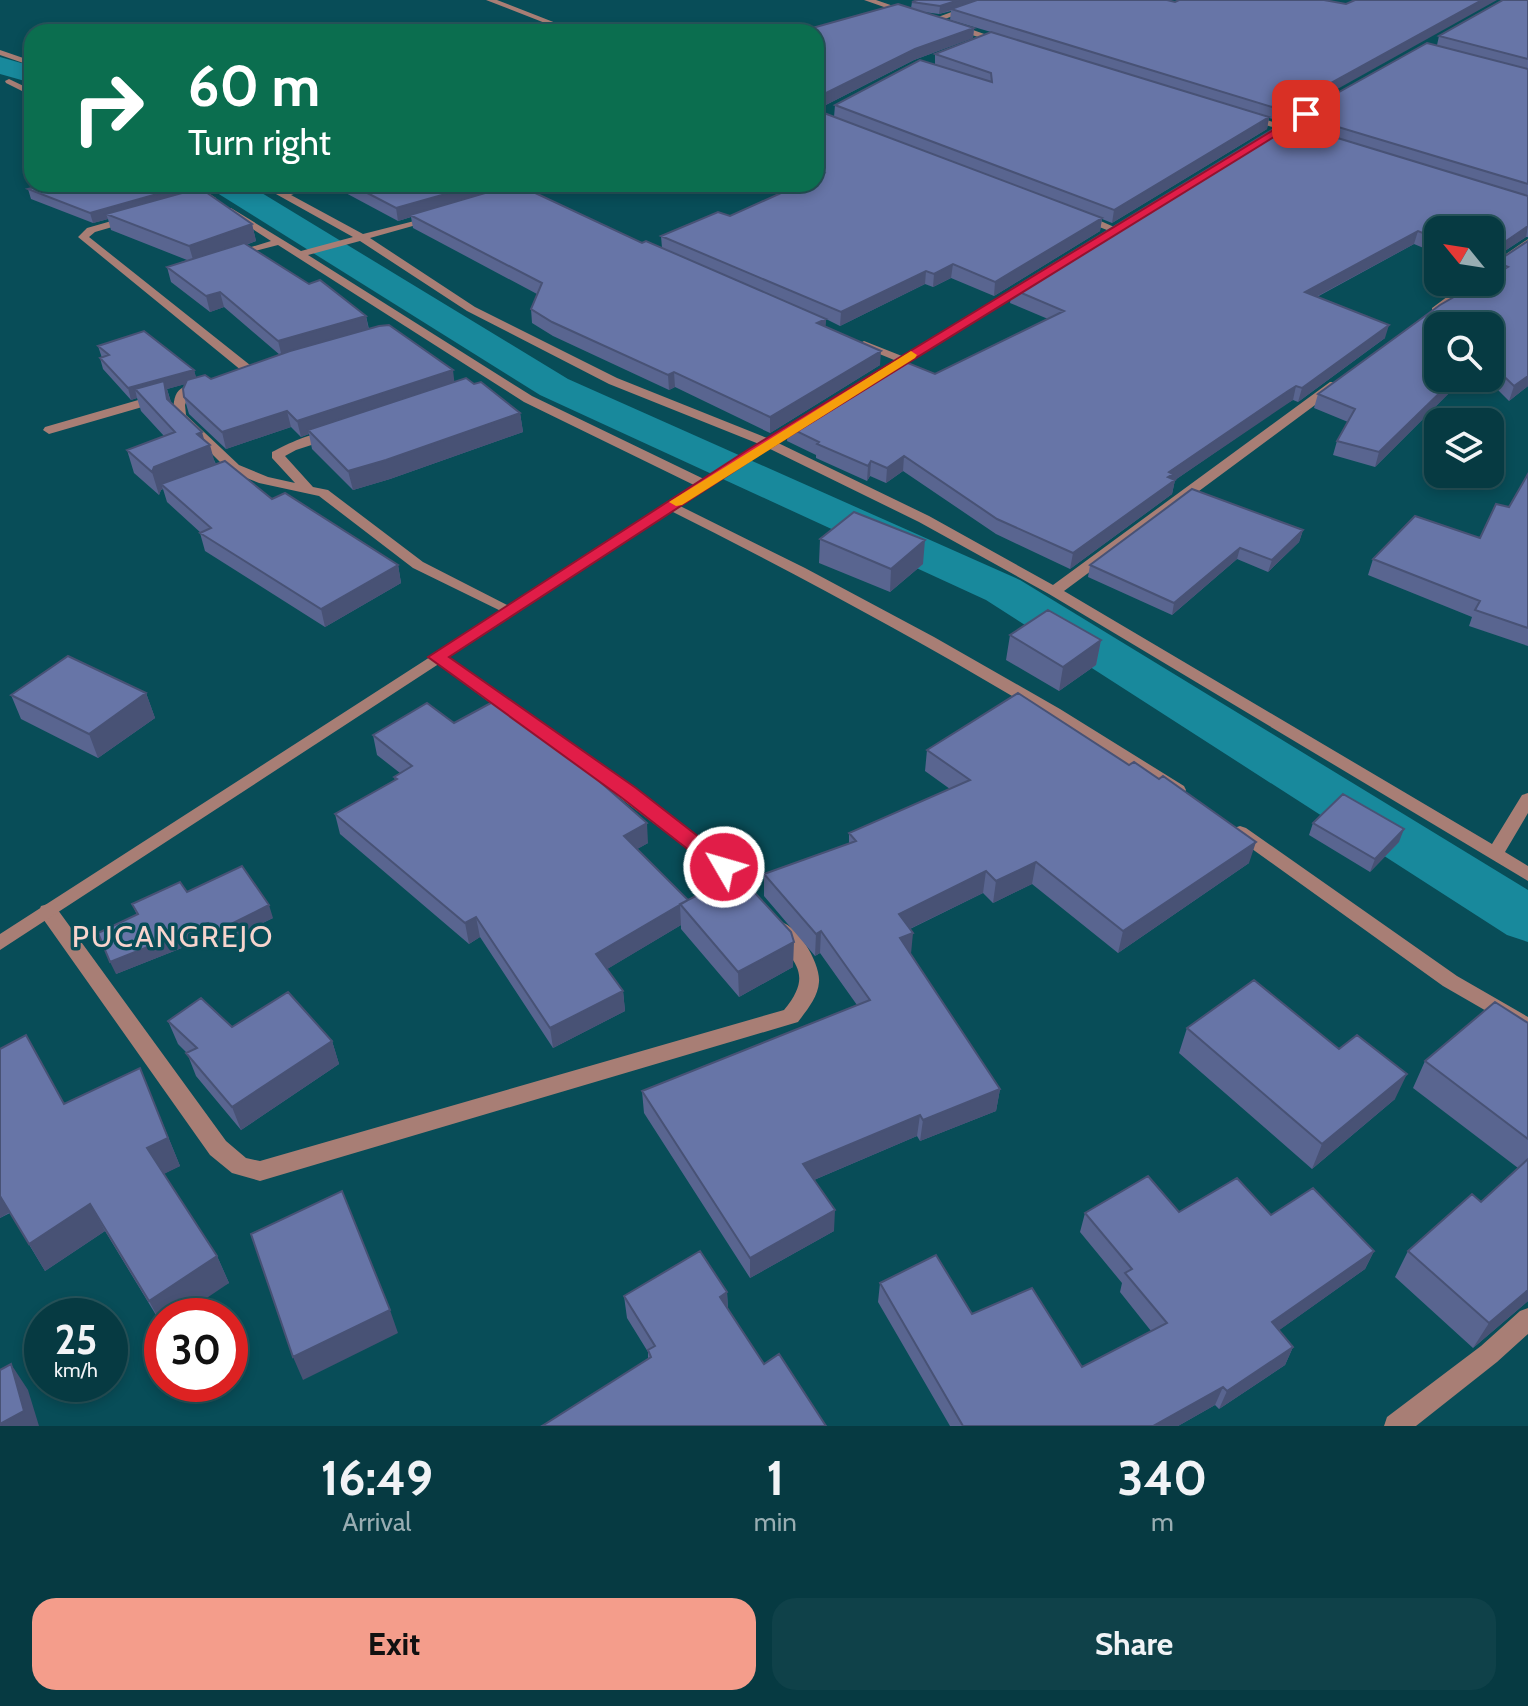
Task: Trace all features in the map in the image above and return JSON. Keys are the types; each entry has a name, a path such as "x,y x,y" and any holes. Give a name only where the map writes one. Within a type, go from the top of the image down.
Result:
{"street":[{"path":"490,0 554,24"},
{"path":"868,0 1017,47"},
{"path":"934,20 991,0"},
{"path":"974,43 988,38"},
{"path":"0,52 24,61"},
{"path":"9,81 24,89"},
{"path":"1238,114 1311,136"},
{"path":"1270,135 1296,120"},
{"path":"200,192 528,399 707,482"},
{"path":"278,192 361,237 485,316 613,381 924,519 1054,591 1528,874"},
{"path":"283,195 292,192"},
{"path":"495,199 519,192"},
{"path":"194,201 208,197"},
{"path":"1071,213 1116,230"},
{"path":"302,254 435,216"},
{"path":"135,218 91,230 83,237 251,372"},
{"path":"1102,238 1128,222"},
{"path":"227,258 280,241"},
{"path":"1504,260 1528,242"},
{"path":"876,377 1036,278"},
{"path":"1423,320 1455,296"},
{"path":"399,330 414,326"},
{"path":"850,338 903,360"},
{"path":"237,376 266,368"},
{"path":"1054,591 1346,376"},
{"path":"483,385 498,380"},
{"path":"49,430 190,390 179,405 180,416 227,471 323,493 418,565 510,610"},
{"path":"0,943 670,505 822,410"},
{"path":"309,490 277,455 336,432"},
{"path":"670,505 799,569 991,676 1115,749 1188,797"},
{"path":"48,911 218,1148 240,1166 260,1171 791,1016 808,998 809,976 802,953 724,867 629,793 437,657"},
{"path":"1495,853 1528,799"},
{"path":"1225,821 1450,981 1528,1027"},
{"path":"1396,1426 1489,1354 1528,1319"}],"building":[{"path":"959,0 940,6 912,2"},
{"path":"977,0 1324,0 1346,4 1355,0 1482,0 1282,110 951,9"},
{"path":"1503,0 1528,0 1528,59 1439,36"},
{"path":"898,4 974,28 915,49 824,94 824,25"},
{"path":"991,32 1269,117 1114,210 835,105 920,60 992,82 991,73 935,54"},
{"path":"1427,43 1528,69 1528,184 1298,115"},
{"path":"824,113 1102,218 995,282 953,264 934,274 926,271 841,312 661,236 718,212 730,216 783,192 824,192"},
{"path":"1285,122 1528,196 1528,226 1504,242 1504,216 1424,216 1424,233 1418,231 1305,292 1389,325 1302,388 1296,386 1288,391 1169,472 1173,474 1168,477 1175,480 1073,553 997,519 904,456 887,468 871,461 868,466 817,444 819,442 788,427 898,359 935,374 1064,311 1012,289"},
{"path":"36,192 164,192 90,213"},
{"path":"186,192 206,192 252,224 189,246 106,214"},
{"path":"365,192 453,192 396,208"},
{"path":"489,192 533,192 642,243 646,241 826,319 817,323 881,351 770,417 674,372 668,375 552,322 531,309 542,283 410,215"},
{"path":"1528,241 1528,376 1514,386 1504,376 1504,312 1430,312 1456,296 1504,296 1504,269 1508,267 1504,265 1504,257"},
{"path":"244,243 309,284 320,280 366,316 278,341 220,292 206,296 167,267"},
{"path":"1424,317 1424,392 1441,392 1379,452 1337,441 1355,409 1318,394"},
{"path":"389,325 453,370 297,421 287,411 222,432 184,397 187,380 205,375 211,379 290,351"},
{"path":"144,331 194,370 128,388 100,358 109,355 98,346"},
{"path":"466,378 474,384 481,382 520,413 348,471 308,430"},
{"path":"164,381 167,399 202,432 197,434 210,445 154,467 152,472 127,450 175,432 135,389"},
{"path":"225,461 272,499 285,493 398,565 321,609 200,533 211,528 161,484"},
{"path":"1528,474 1528,628 1475,610 1480,601 1373,559 1415,516 1480,538 1496,504 1509,507"},
{"path":"1192,489 1303,530 1272,560 1240,548 1174,603 1090,565"},
{"path":"854,512 925,540 891,569 820,539"},
{"path":"1048,610 1101,640 1063,667 1010,635"},
{"path":"68,656 146,693 89,734 11,695"},
{"path":"1018,693 1129,765 1134,762 1159,779 1163,776 1256,842 1123,931 1036,862 996,881 986,871 899,914 913,933 900,938 1000,1089 923,1120 920,1115 803,1164 835,1210 750,1258 642,1091 870,1000 821,931 816,934 764,874 856,841 849,833 970,780 927,750"},
{"path":"500,698 577,757 574,759 647,823 624,836 688,900 596,954 623,991 550,1028 476,917 465,923 335,814 397,779 394,777 412,766 373,735 427,703 454,723"},
{"path":"1343,794 1404,829 1375,859 1313,823"},
{"path":"242,866 269,905 215,932 208,923 110,962 98,933 138,914 132,904 180,882 187,892"},
{"path":"733,877 737,881 742,879 791,932 794,942 738,972 680,904"},
{"path":"1254,980 1339,1049 1357,1035 1407,1074 1322,1144 1187,1028"},
{"path":"288,992 332,1041 232,1107 186,1053 197,1048 168,1021 201,998 232,1027"},
{"path":"1495,1002 1528,1023 1528,1139 1425,1061"},
{"path":"26,1035 64,1104 140,1068 168,1138 147,1148 217,1256 154,1298 147,1298 90,1204 29,1244 0,1196 0,1049"},
{"path":"1528,1159 1528,1290 1489,1323 1408,1251 1472,1194 1481,1202"},
{"path":"1148,1176 1179,1212 1237,1178 1271,1215 1313,1188 1374,1251 1272,1322 1293,1347 1227,1391 1223,1387 1153,1426 963,1426 880,1283 936,1255 972,1314 1032,1288 1082,1367 1167,1323 1125,1273 1132,1269 1085,1213"},
{"path":"342,1191 390,1310 293,1357 251,1234"},
{"path":"700,1251 727,1292 720,1297 764,1364 779,1354 826,1426 542,1426 651,1357 648,1350 655,1346 624,1296"},
{"path":"11,1364 24,1411 0,1424 0,1370"}],"waterway":[{"path":"0,65 24,72"},
{"path":"238,192 554,387 1003,590 1528,919"}],"slow traffic":[{"path":"676,502 911,355"}],"district":[{"name":"PUCANGREJO","path":"173,937"}],"route":[{"path":"724,867 629,793 437,657 754,452 1306,114"}]}
